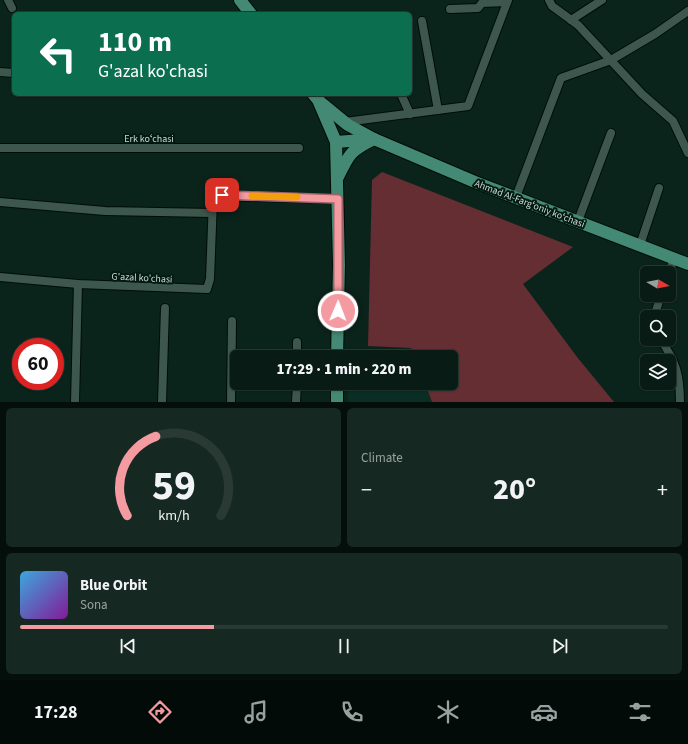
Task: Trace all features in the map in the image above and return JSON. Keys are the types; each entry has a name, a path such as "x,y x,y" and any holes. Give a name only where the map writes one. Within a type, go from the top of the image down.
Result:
{"main road":[{"path":"240,0 249,12"},
{"path":"315,97 336,142 339,265 337,350"},
{"name":"Ahmad Al-Fargʻoniy koʻchasi","path":"315,97 345,122 374,139 516,197 688,264"},
{"path":"336,142 374,139"},
{"path":"338,178 349,155 358,147 374,139"},
{"path":"337,390 337,402"}],"street":[{"path":"549,0 552,6 571,20 642,94 673,121 688,153"},
{"path":"571,20 602,0"},
{"path":"345,122 466,107 470,104 508,1 482,3 478,8 450,9"},
{"path":"516,197 561,78 611,60 655,34 688,11"},
{"path":"422,21 438,110"},
{"path":"0,72 12,73"},
{"path":"402,96 410,114"},
{"path":"578,221 611,133"},
{"name":"Erk koʻchasi","path":"0,148 299,148"},
{"path":"640,245 659,188"},
{"name":"G'azal ko'chasi","path":"0,277 78,284 207,288 210,279 213,199 222,195 338,199"},
{"path":"0,202 105,211 212,213"},
{"path":"671,266 674,258"},
{"path":"75,402 78,284"},
{"path":"162,402 165,308"},
{"path":"231,402 232,321"},
{"path":"297,342 297,350"},
{"path":"664,346 676,364 680,402"},
{"path":"296,402 297,390"}],"shaded area":[{"path":"382,172 573,247 523,284 577,357 614,402 432,402 428,390 458,390 458,350 412,350 411,348 368,346 372,180"},
{"path":"348,390 428,390 432,402 348,402"}],"slow traffic":[{"path":"252,196 297,197"}],"route":[{"path":"222,195 338,199 338,311"}]}
